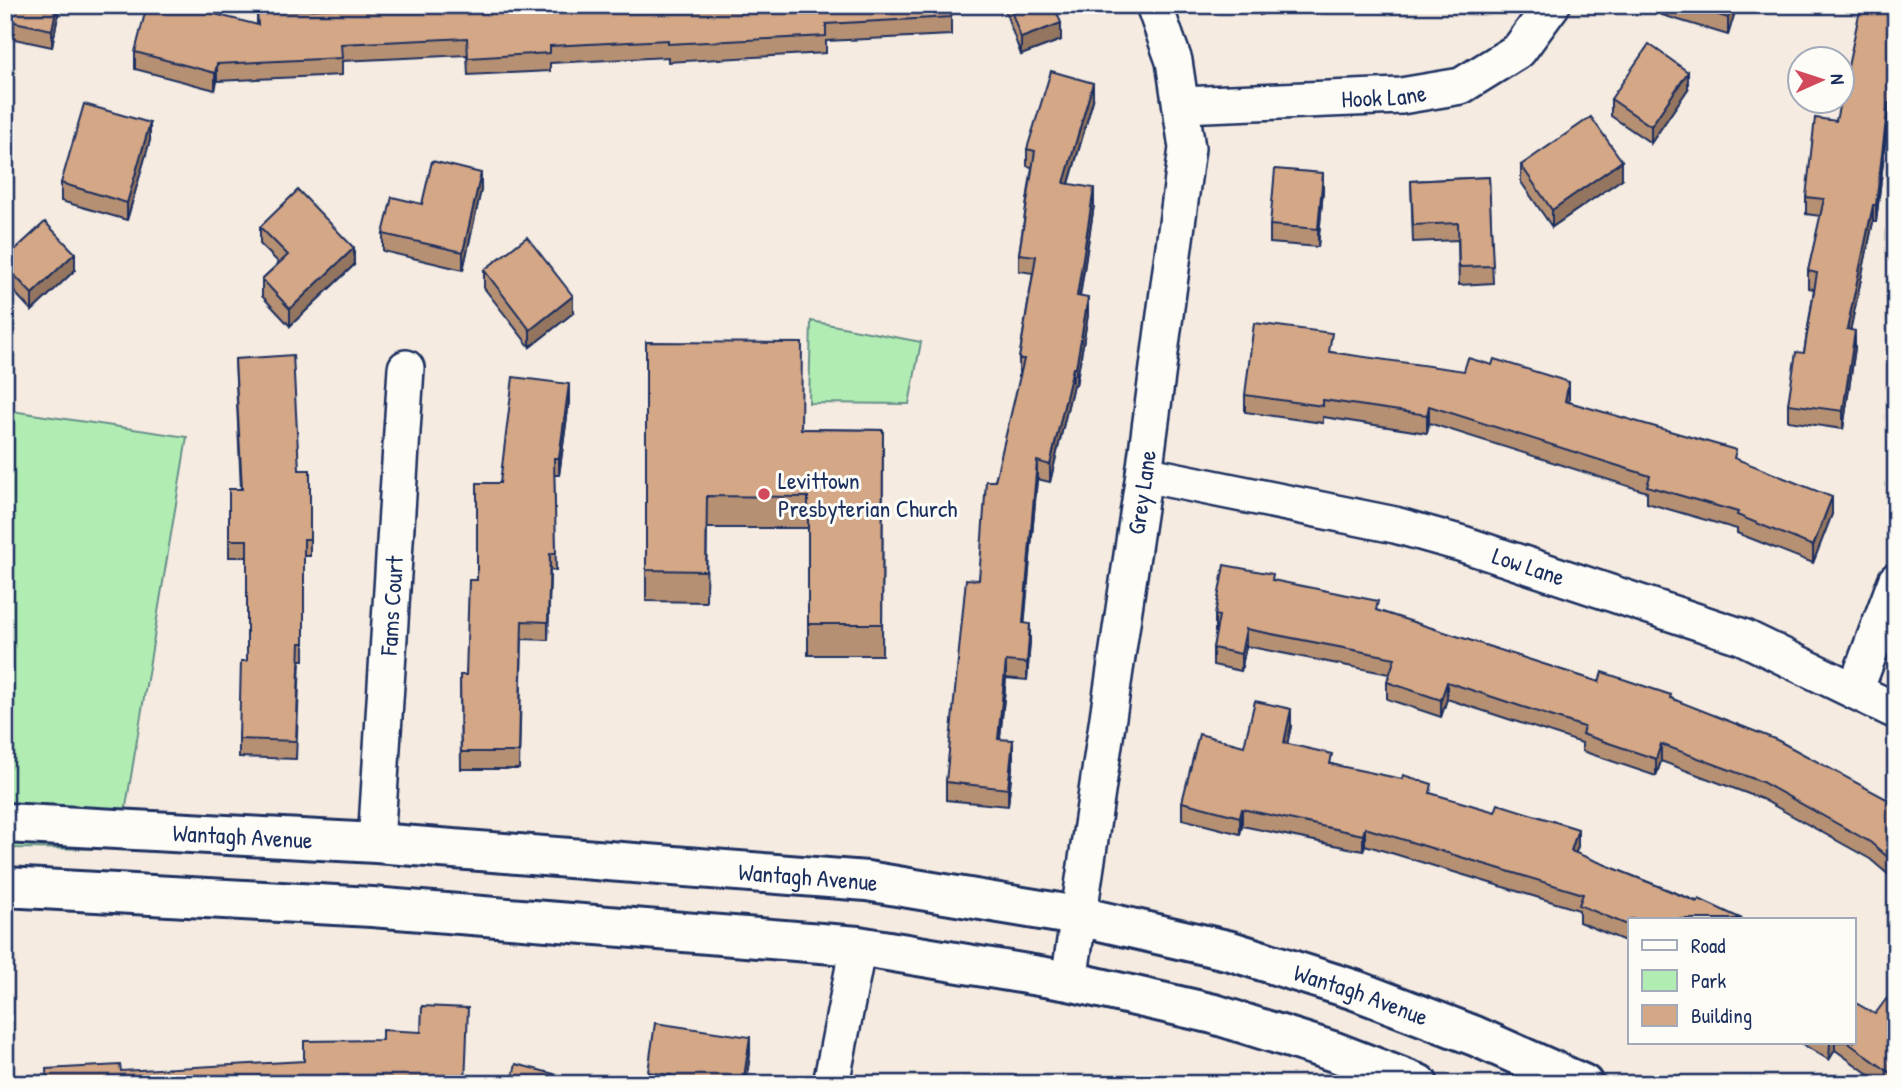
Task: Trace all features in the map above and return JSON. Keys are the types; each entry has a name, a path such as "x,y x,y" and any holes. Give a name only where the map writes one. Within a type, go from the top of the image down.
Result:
{"main road":[{"name":"Wantagh Avenue","path":"5,823 376,843 867,881 1078,917 1231,951 1355,990 1475,1036 1583,1084"},
{"path":"5,887 372,907 858,946 1069,981 1214,1014 1335,1052 1418,1084"}],"street":[{"name":"Grey Lane","path":"1069,981 1144,474 1187,148 1174,61 1154,5"},
{"name":"Hook Lane","path":"1181,105 1401,96 1461,86 1519,50 1552,5"},
{"name":"Fams Court","path":"376,843 406,368"},
{"name":"Low Lane","path":"1144,474 1395,525 1462,544 1743,637 1896,711"},
{"path":"1855,691 1896,581"},
{"path":"831,1084 858,946"}],"green space":[{"path":"811,321 921,342 909,404 809,403"},
{"path":"5,410 187,437 119,849 5,848"}],"building":[{"path":"5,5 57,5 52,30 5,20"},
{"path":"147,5 179,5 258,25 257,12 363,5 950,5 951,17 826,24 826,36 668,44 668,40 550,46 550,53 468,58 467,38 341,44 342,58 217,64 215,73 135,52"},
{"path":"1009,5 1054,5 1061,23 1021,38"},
{"path":"1687,5 1732,5 1728,18"},
{"path":"1861,5 1896,5 1896,105 1888,103 1876,205 1873,205 1847,329 1855,331 1843,411 1788,404 1796,352 1804,353 1817,273 1808,271 1824,199 1806,197 1815,118 1836,121 1837,116 1856,116 1856,46 1852,46"},
{"path":"1649,44 1688,72 1651,126 1611,99"},
{"path":"1051,71 1093,83 1064,183 1094,188 1077,296 1088,298 1076,368 1073,368 1050,465 1037,461 1023,623 1030,624 1027,663 1006,661 998,739 1013,740 1008,789 946,782 966,579 979,580 986,481 995,481 1024,359 1019,359 1036,256 1019,254 1035,151 1027,149"},
{"path":"84,104 150,123 127,203 61,183"},
{"path":"1591,117 1622,161 1552,210 1521,165"},
{"path":"432,161 481,173 463,252 383,234 392,197 422,204"},
{"path":"1275,169 1323,173 1318,229 1270,225"},
{"path":"1489,177 1493,266 1459,267 1458,223 1413,225 1411,181"},
{"path":"298,190 354,248 290,309 262,279 288,255 260,227"},
{"path":"45,222 75,253 32,294 5,265 5,259"},
{"path":"527,237 573,296 530,330 484,270"},
{"path":"1254,323 1332,333 1329,352 1464,371 1468,358 1492,365 1494,359 1569,382 1565,401 1736,450 1734,458 1832,497 1813,546 1737,515 1738,512 1647,486 1650,476 1429,406 1427,415 1323,400 1323,406 1245,395"},
{"name":"Levittown Presbyterian Church","path":"646,342 802,343 801,429 883,430 882,624 808,624 808,497 707,496 706,571 646,570"},
{"path":"293,355 299,470 310,470 310,539 304,539 304,643 300,643 296,741 239,739 241,661 247,661 247,540 229,540 229,489 242,489 235,359"},
{"path":"513,377 569,384 559,458 554,458 556,553 550,553 548,622 522,621 519,752 461,752 460,675 466,675 469,580 477,580 477,483 500,483"},
{"path":"1224,565 1273,574 1272,580 1378,601 1376,610 1599,682 1602,672 1671,695 1670,698 1777,740 1896,804 1896,864 1870,842 1762,782 1661,744 1656,759 1582,734 1584,727 1447,682 1441,700 1387,682 1395,658 1246,629 1241,654 1213,648 1219,616 1215,615"},
{"path":"1255,701 1291,709 1284,743 1332,754 1330,764 1402,779 1403,775 1432,784 1430,793 1495,812 1498,804 1578,829 1571,851 1697,902 1699,899 1740,918 1628,918 1628,925 1579,905 1583,894 1365,828 1363,835 1242,809 1240,817 1182,802 1199,734 1244,746"},
{"path":"1887,998 1896,1004 1896,1077 1850,1044 1856,1044 1856,1003 1875,1014"},
{"path":"422,1006 468,1008 465,1084 47,1084 46,1069 120,1065 121,1071 304,1061 304,1041 382,1040 382,1030 421,1032"},
{"path":"655,1023 750,1037 743,1084 669,1084 671,1075 648,1072"},
{"path":"516,1064 554,1074 551,1084 511,1084"}],"place":[{"name":"Levittown Presbyterian Church","path":"764,494"}]}
